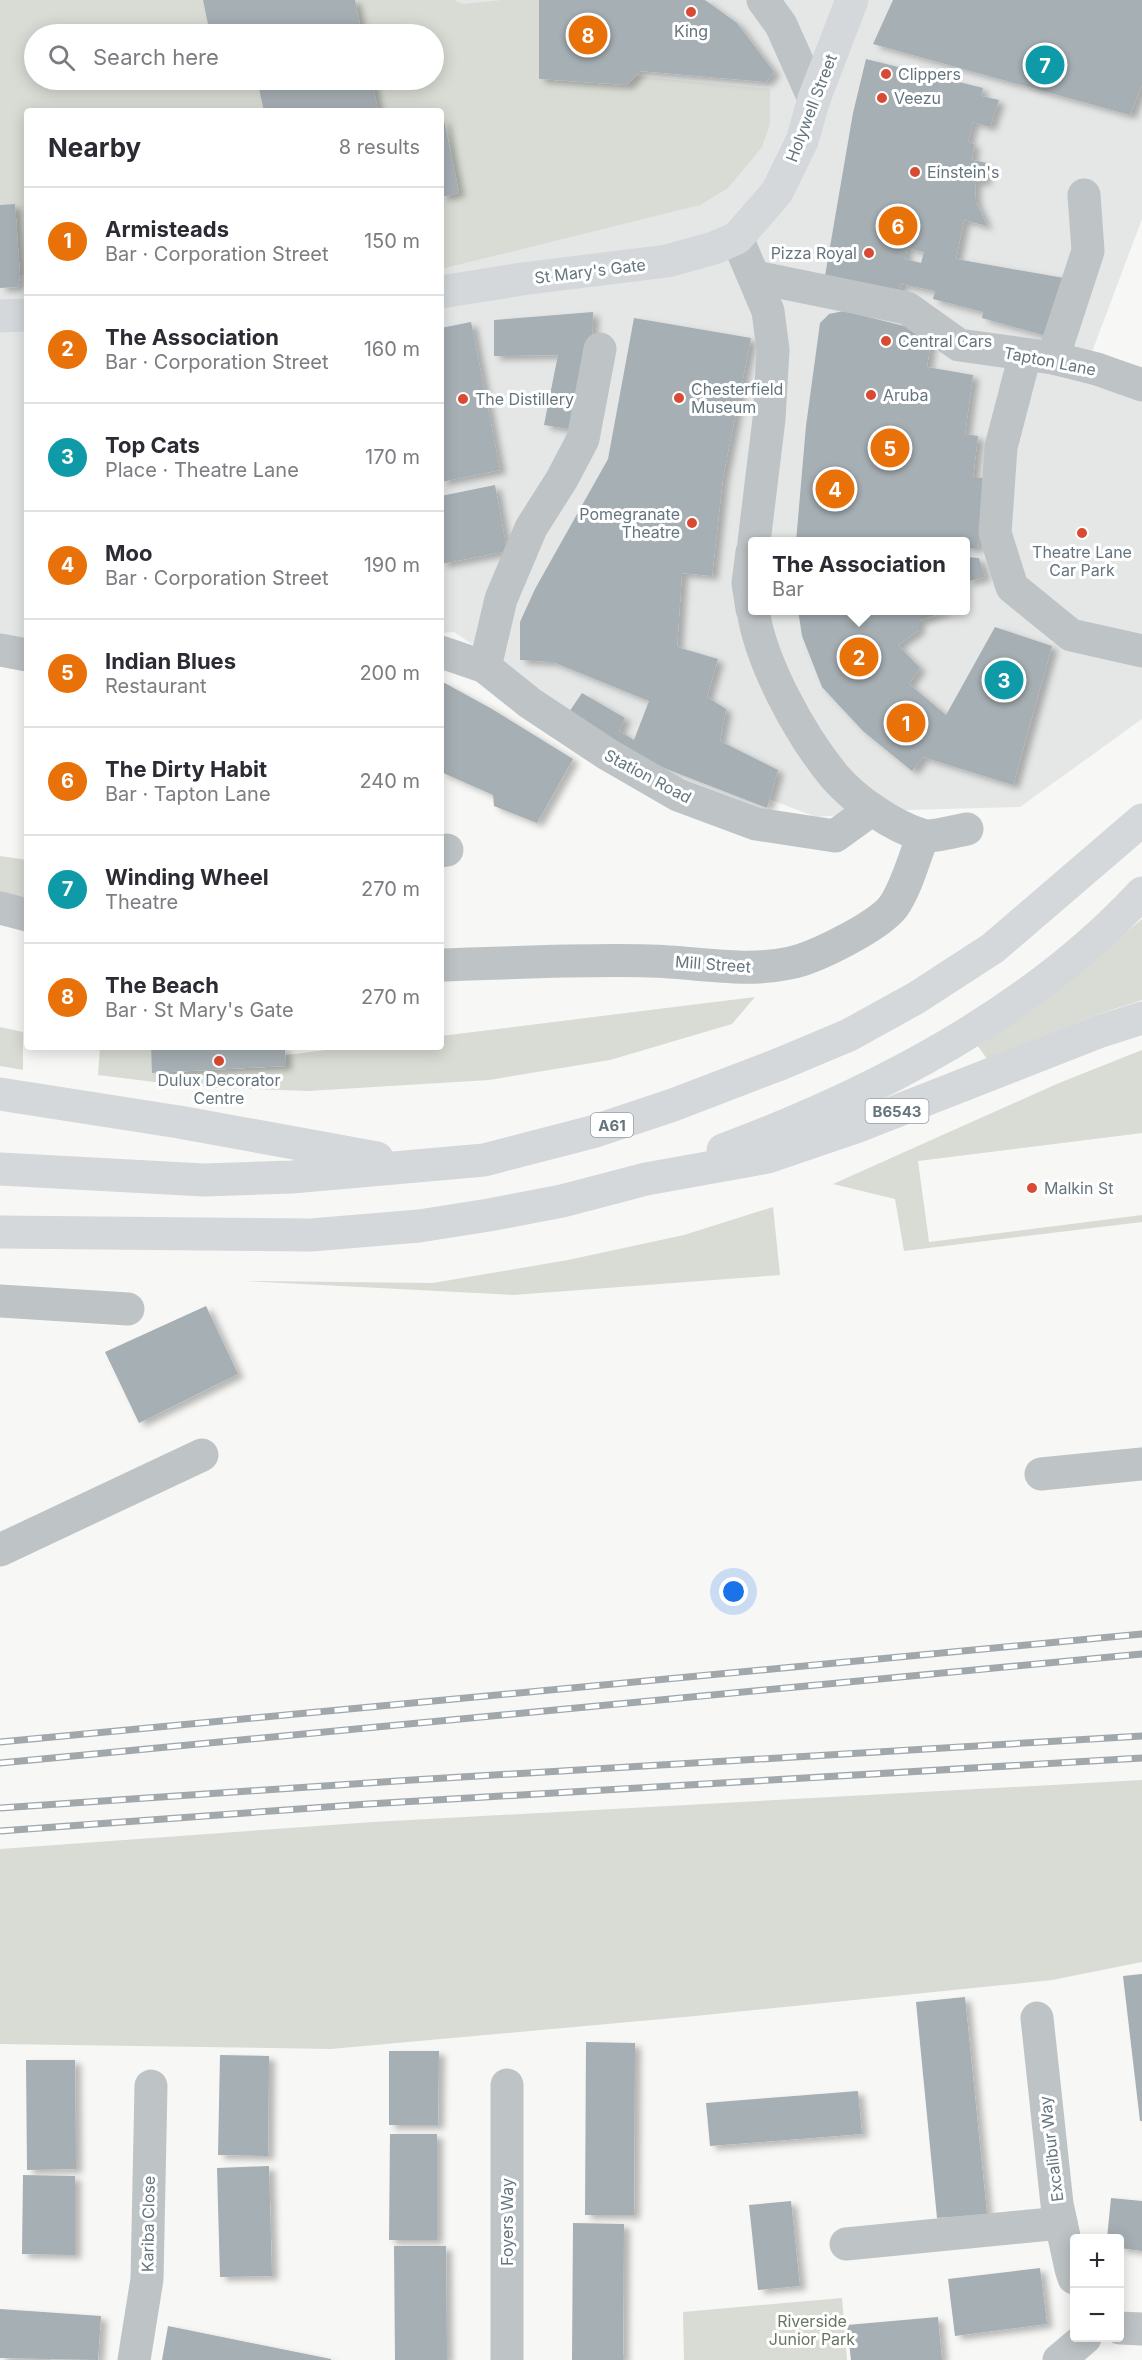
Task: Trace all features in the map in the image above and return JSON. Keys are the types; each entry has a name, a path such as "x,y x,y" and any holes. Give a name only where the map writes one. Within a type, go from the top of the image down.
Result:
{"main road":[{"name":"Holywell Street","path":"737,238 777,192 802,141 814,99 852,0"},
{"name":"St Mary's Gate","path":"444,292 522,279 667,261 714,248 737,238"},
{"path":"0,316 24,315"},
{"name":"A61","path":"0,1169 204,1180 292,1177 484,1160 592,1132 716,1089 849,1035 916,998 993,948 1142,820"},
{"path":"0,1232 311,1235 377,1230 430,1224 562,1201 646,1179 761,1136 830,1105 907,1067 973,1030 1064,965 1116,921 1142,893"},
{"name":"B6543","path":"646,1179 768,1157 856,1127 1101,1031 1142,1018"},
{"path":"0,1094 179,1122 420,1166"}],"street":[{"path":"763,0 781,25 814,99"},
{"path":"1084,195 1088,251 1039,356 1001,447 995,533 1012,587 1071,636 1142,651"},
{"path":"737,238 768,311 773,350 769,419 755,537"},
{"name":"Tapton Lane","path":"755,277 907,308 959,345 1039,356 1097,369 1142,385"},
{"path":"485,667 501,598 527,538 583,439 600,349"},
{"path":"754,615 769,664 788,706 836,777 871,810 923,836 967,829"},
{"path":"0,650 24,655"},
{"name":"Station Road","path":"444,653 485,667 530,703 607,754 678,795 711,808 756,824 835,836 871,810"},
{"name":"Mill Street","path":"444,965 608,960 680,962 749,968 792,963 837,945 869,927 892,907 923,836"},
{"path":"0,908 24,914"},
{"path":"0,1301 128,1309"},
{"path":"0,1550 202,1455"},
{"path":"1041,1474 1142,1464"},
{"name":"Excalibur Way","path":"1037,2019 1054,2178 1070,2264"},
{"name":"Foyers Way","path":"507,2085 507,2360"},
{"name":"Kariba Close","path":"134,2360 147,2279 151,2086"},
{"path":"846,2244 1061,2223"},
{"path":"1124,2328 1142,2329"},
{"path":"1059,2360 1079,2342"}],"shaded area":[{"path":"0,0 1142,0 1142,219 1092,352 1142,367 1142,719 1020,807 907,810 816,817 616,741 454,632 444,633 444,108 24,108 24,644 0,640"}],"green space":[{"path":"0,0 203,0 208,24 24,24 24,90 259,90 263,108 24,108 24,275 20,275 15,204 0,205"},
{"path":"355,0 454,0 463,4 502,0 539,0 539,79 627,85 635,76 770,89 770,124 762,147 728,188 700,205 444,268 444,196 459,193 444,120 444,108 377,108 374,90 444,90 444,24 360,24"},
{"path":"0,856 24,860 24,899 0,894"},
{"path":"1142,919 1142,1000 1099,1014 987,1059 975,1042 1073,978"},
{"path":"755,997 732,1024 610,1060 489,1080 308,1091 195,1087 98,1075 100,1050 151,1050 153,1073 285,1066 286,1055 327,1050 444,1050 444,1036"},
{"path":"0,1027 23,1032 23,1070 0,1066"},
{"path":"1142,1050 1142,1133 918,1161 929,1242 1142,1215 1142,1222 904,1251 895,1199 833,1184 1059,1083"},
{"path":"773,1207 780,1275 513,1295 243,1281 433,1283 568,1260 684,1235"},
{"path":"1142,1780 1142,1962 1052,1980 695,2016 331,2049 0,2044 0,1849 373,1822"},
{"name":"Riverside Junior Park","path":"842,2298 847,2360 684,2360 683,2312"}],"building":[{"path":"203,0 355,0 360,24 208,24"},
{"path":"539,0 705,0 737,23 774,72 766,82 640,71 627,85 539,79"},
{"path":"893,0 1142,0 1142,85 1130,115 873,44"},
{"path":"866,59 983,88 981,96 999,100 990,127 973,122 968,142 974,144 972,160 987,163 985,182 976,181 975,191 976,202 987,226 964,220 956,259 1075,280 1057,339 982,318 983,312 933,299 935,291 901,284 898,297 825,276 853,113","holes":["907,248 924,252 921,263 905,259"]},
{"path":"259,90 374,90 377,108 263,108"},
{"path":"444,120 459,193 444,196"},
{"path":"15,204 20,275 18,287 0,288 0,205"},
{"path":"844,311 932,333 927,367 973,375 965,434 978,436 973,477 984,478 978,549 970,548 970,537 796,537 806,426 820,323 829,314"},
{"path":"593,312 592,344 576,430 544,425 558,355 494,356 494,320"},
{"path":"634,318 751,338 723,477 712,576 682,573 677,647 718,659 707,697 726,709 720,741 778,770 767,808 633,756 567,715 582,693 625,718 619,731 634,740 649,701 553,662 520,660 520,622 535,589 608,459"},
{"name":"The Distillery","path":"471,322 500,470 444,481 444,327"},
{"path":"495,485 507,551 444,563 444,495"},
{"path":"970,557 979,558 985,577 970,581"},
{"path":"799,615 935,615 919,621 919,630 898,645 920,668 909,684 946,715 995,627 1052,646 1013,785 923,757 912,771 863,731 822,687 802,636"},
{"path":"444,683 573,759 537,823 494,806 493,795 444,773"},
{"name":"Dulux Decorator Centre","path":"151,1050 285,1050 286,1066 152,1073"},
{"path":"206,1306 238,1374 139,1423 105,1352"},
{"path":"1142,1974 1142,2121 1140,2121 1123,1976"},
{"path":"965,1997 987,2214 937,2218 916,2002"},
{"path":"586,2042 635,2043 634,2215 585,2215"},
{"path":"389,2051 439,2051 438,2125 389,2125"},
{"path":"220,2055 269,2056 268,2156 218,2155"},
{"path":"26,2060 75,2060 76,2169 27,2170"},
{"path":"858,2091 862,2134 710,2146 706,2103"},
{"path":"390,2134 437,2134 437,2240 389,2240"},
{"path":"269,2166 272,2276 220,2277 217,2168"},
{"path":"23,2175 75,2176 75,2255 22,2254"},
{"path":"1111,2198 1142,2201 1142,2251 1124,2249 1124,2234 1107,2234"},
{"path":"791,2201 800,2286 758,2290 749,2205"},
{"path":"573,2223 624,2224 623,2360 572,2360"},
{"path":"394,2246 446,2246 447,2360 395,2360"},
{"path":"1040,2268 1047,2324 955,2336 948,2279"},
{"path":"0,2309 101,2316 98,2360 0,2358"},
{"path":"938,2317 942,2360 851,2360 847,2325"},
{"path":"168,2326 331,2359 331,2360 162,2360"}],"railway":[{"path":"0,1742 1142,1634"},
{"path":"0,1763 1142,1654"},
{"path":"0,1808 412,1780 1142,1736"},
{"path":"0,1831 368,1804 1142,1758"}],"place":[{"name":"King","path":"691,12"},
{"name":"The Beach","path":"588,35"},
{"name":"Winding Wheel","path":"1045,65"},
{"name":"Clippers","path":"886,74"},
{"name":"Veezu","path":"882,98"},
{"name":"Einstein's","path":"915,172"},
{"name":"The Dirty Habit","path":"898,226"},
{"name":"Pizza Royal","path":"869,253"},
{"name":"Central Cars","path":"886,341"},
{"name":"Aruba","path":"871,395"},
{"name":"Chesterfield Museum","path":"679,398"},
{"name":"The Distillery","path":"463,399"},
{"name":"Indian Blues","path":"890,448"},
{"name":"Moo","path":"835,489"},
{"name":"Pomegranate Theatre","path":"692,523"},
{"name":"Theatre Lane Car Park","path":"1082,533"},
{"name":"The Association","path":"859,657"},
{"name":"Top Cats","path":"1004,680"},
{"name":"Armisteads","path":"906,723"},
{"name":"Dulux Decorator Centre","path":"219,1061"},
{"name":"Malkin St","path":"1032,1188"}]}
